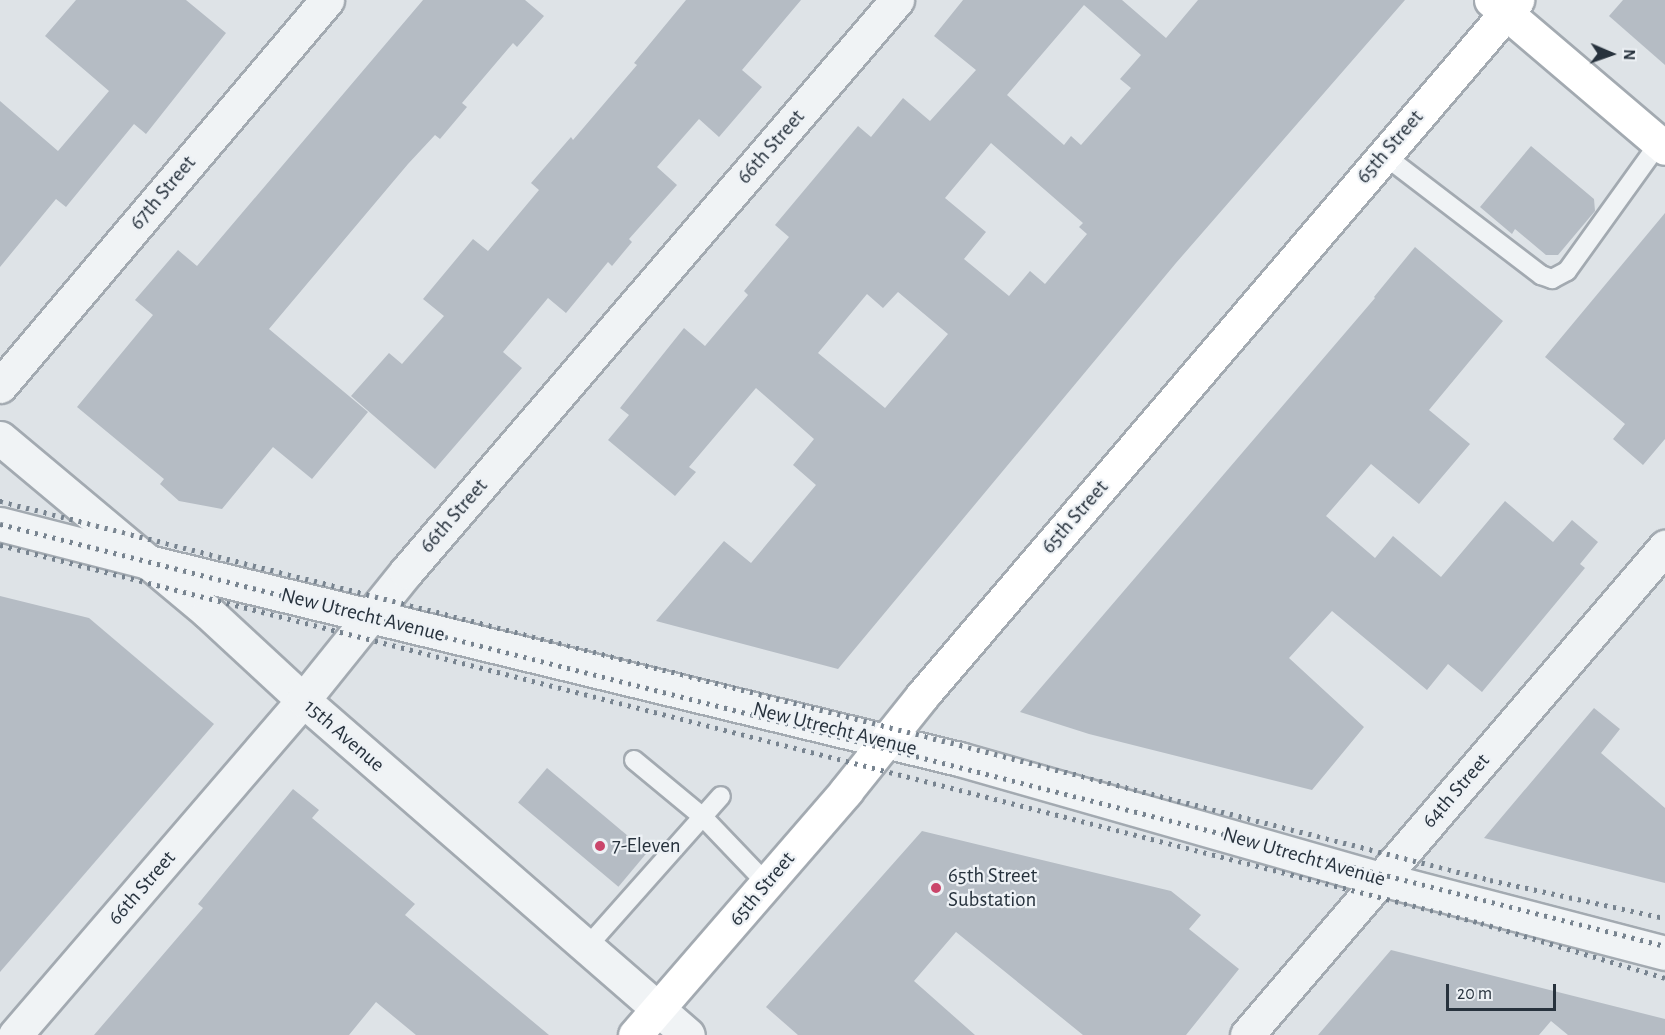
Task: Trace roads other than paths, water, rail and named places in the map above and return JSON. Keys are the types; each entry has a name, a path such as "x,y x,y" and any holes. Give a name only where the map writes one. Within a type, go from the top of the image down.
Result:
{"main road":[{"path":"1504,4 1662,145"},
{"name":"65th Street","path":"635,1035 1383,155 1504,4"}],"street":[{"name":"67th Street","path":"0,386 327,0"},
{"name":"66th Street","path":"15,1035 303,700 370,617 897,0"},
{"name":"15th Avenue","path":"0,438 148,562 688,1035"},
{"name":"New Utrecht Avenue","path":"0,524 370,617 959,759 1381,879 1665,953"},
{"name":"64th Street","path":"1247,1035 1665,547"}],"lane":[{"path":"1383,155 1541,275 1552,279 1567,271 1662,145"},
{"path":"634,760 703,817 766,883"},
{"path":"586,948 721,796"}],"railway":[{"path":"0,501 1490,880 1665,918"},
{"path":"0,524 1665,946"},
{"path":"0,545 1481,923 1665,978"}],"place":[{"name":"7-Eleven","path":"600,846"},
{"name":"65th Street Substation","path":"936,888"}]}
